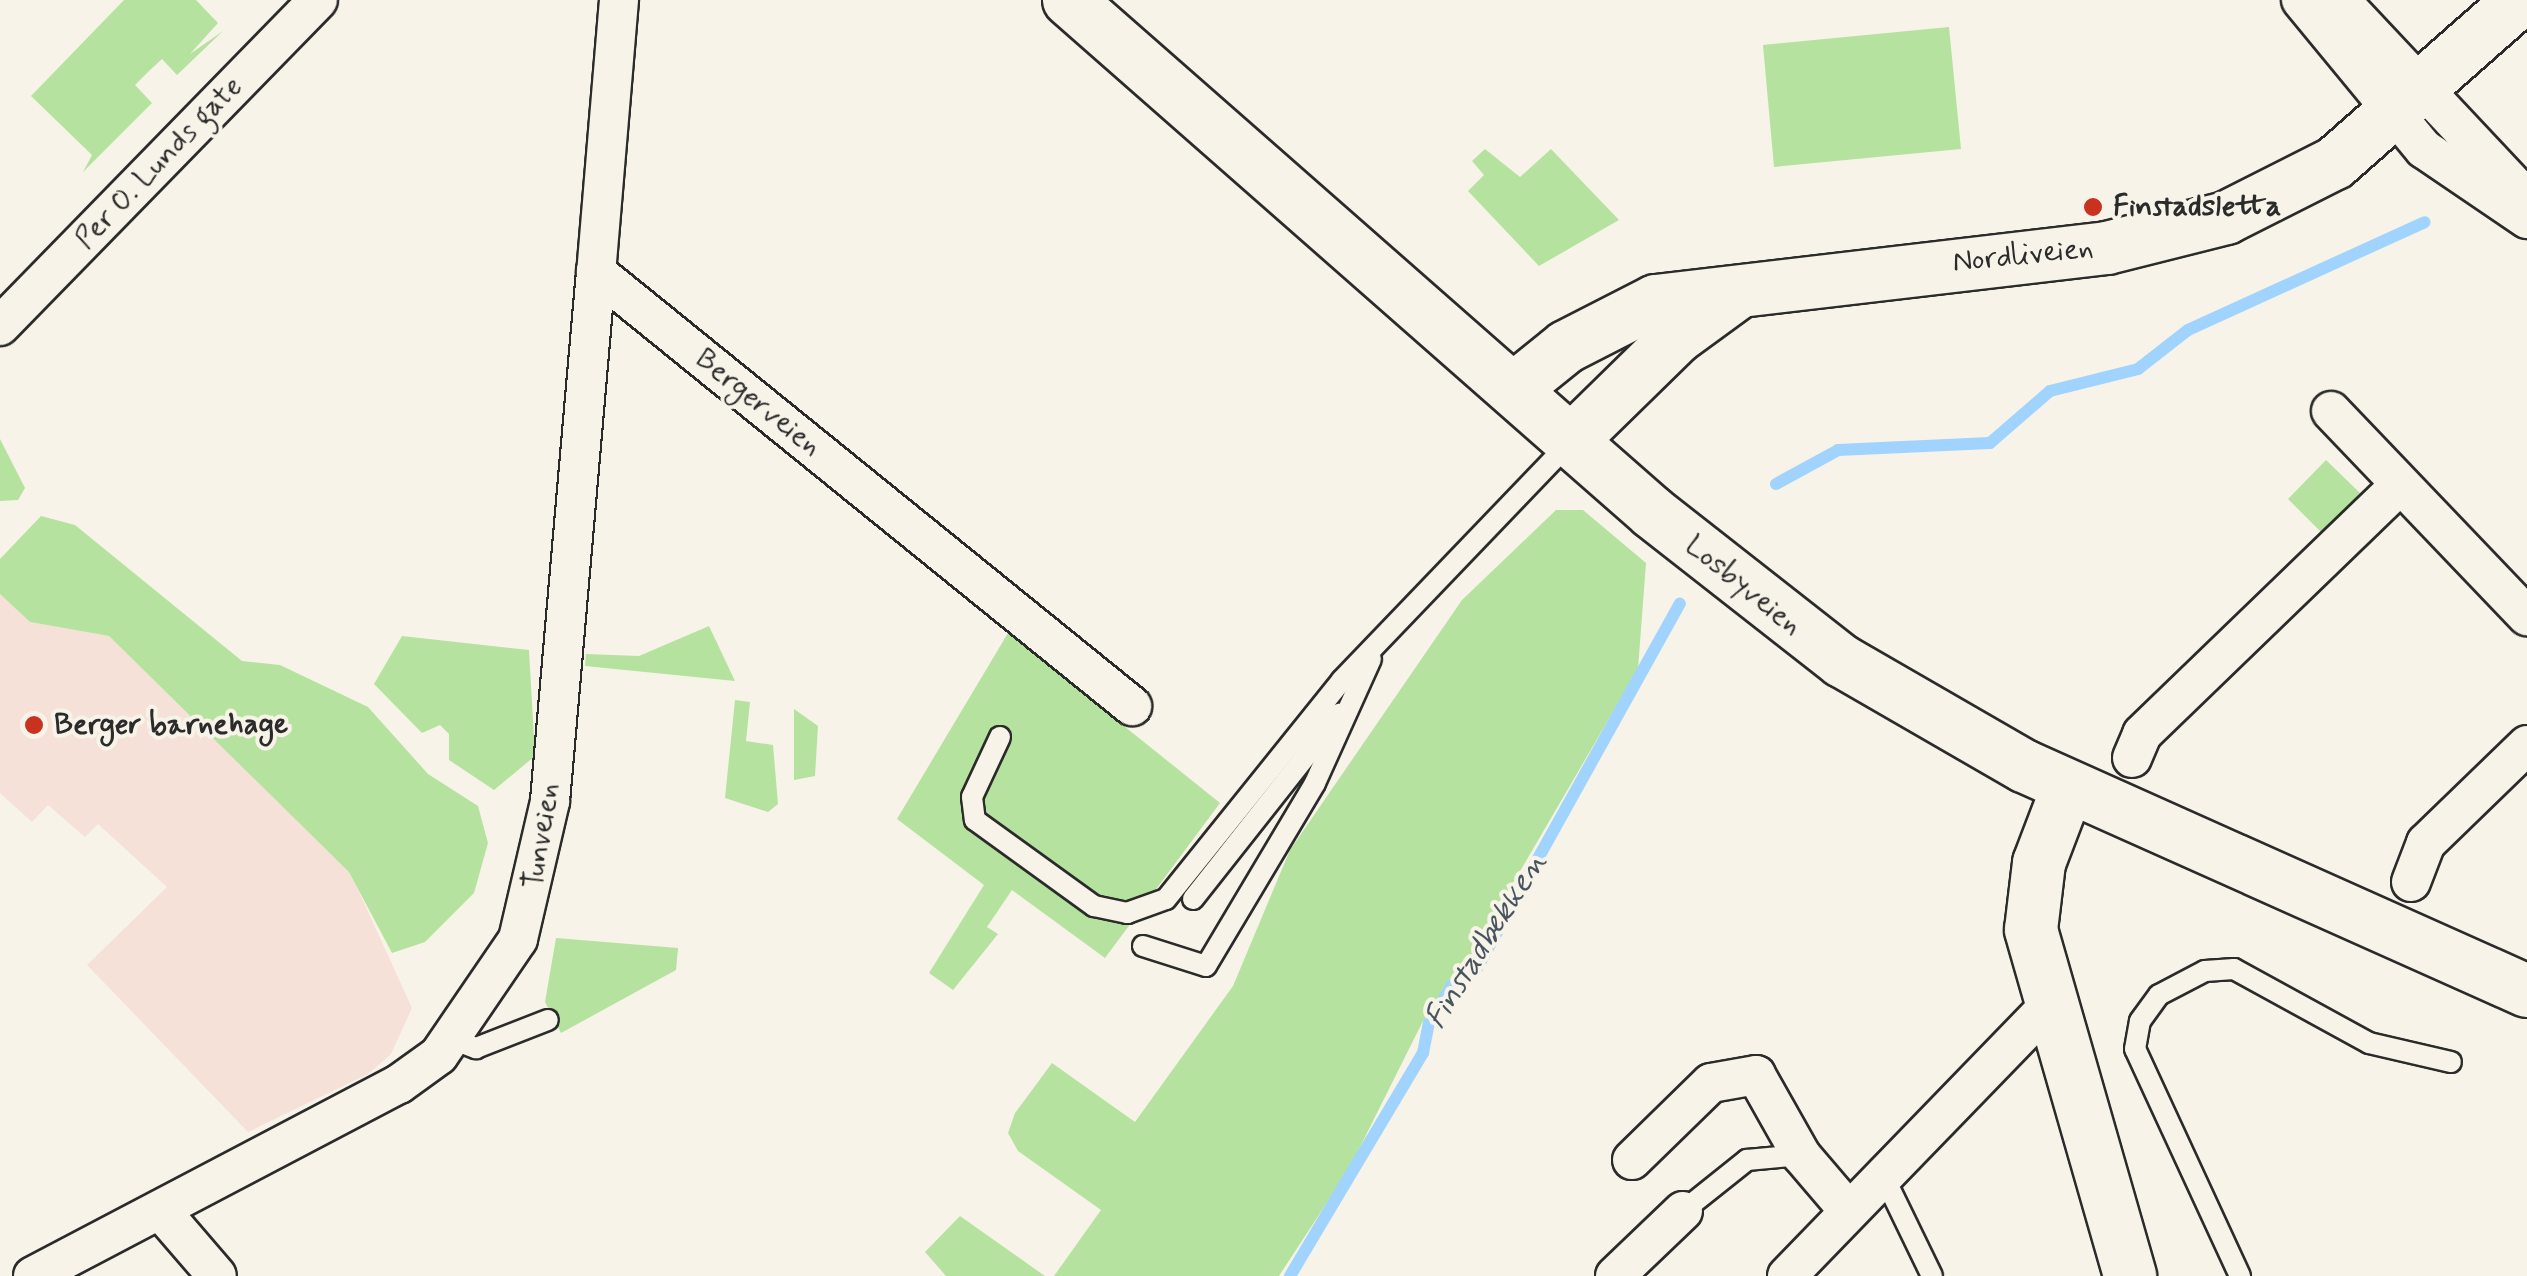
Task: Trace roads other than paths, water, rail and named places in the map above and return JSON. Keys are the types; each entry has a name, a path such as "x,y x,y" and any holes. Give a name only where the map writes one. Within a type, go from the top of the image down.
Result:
{"main road":[{"name":"Losbyveien","path":"1069,0 1572,440 1801,633 1922,713 2068,786 2527,991"},
{"name":"Nordliveien","path":"1514,389 1566,348 1656,301 1747,286 2056,255 2184,231 2296,186 2411,102 2520,0"},
{"path":"1572,440 1676,338 1747,286"},
{"path":"2068,786 2033,898 2050,1004 2130,1276"}],"street":[{"name":"Per O. Lunds gate","path":"0,326 318,0"},
{"path":"596,272 619,0"},
{"path":"2300,0 2411,102 2527,199"},
{"path":"2340,0 2470,185 2527,220"},
{"name":"Bergerveien","path":"596,272 1132,706"},
{"name":"Tunveien","path":"33,1276 162,1212 399,1084 452,1039 518,940 537,886 596,272"},
{"path":"2331,411 2527,616"},
{"path":"2132,758 2142,734 2400,485"},
{"path":"2411,882 2426,844 2527,745"},
{"path":"1786,1276 2050,1004"},
{"path":"1632,1160 1711,1084 1743,1072 1768,1084 1800,1154 1848,1210"},
{"path":"1615,1276 1683,1211"},
{"path":"162,1212 217,1276"}],"lane":[{"path":"1000,737 972,798 975,820 1094,906 1146,909 1185,884 1378,643 1572,440"},
{"path":"1144,946 1206,966 1315,783 1378,643"},
{"path":"1192,899 1355,693"},
{"path":"2240,1276 2135,1049 2140,1021 2159,995 2204,971 2234,969 2369,1044 2451,1062"},
{"path":"452,1039 476,1048 548,1020"},
{"path":"1683,1211 1747,1160 1800,1154"},
{"path":"1883,1175 1932,1276"}],"waterway":[{"path":"1776,484 1838,450 1990,443 2050,391 2138,369 2188,330 2425,222"},
{"name":"Finstadbekken","path":"1290,1276 1423,1053 1429,1023 1452,985 1477,968 1680,604"}],"place":[{"name":"Finstadsletta","path":"2093,207"},
{"name":"Berger barnehage","path":"34,725"}]}
